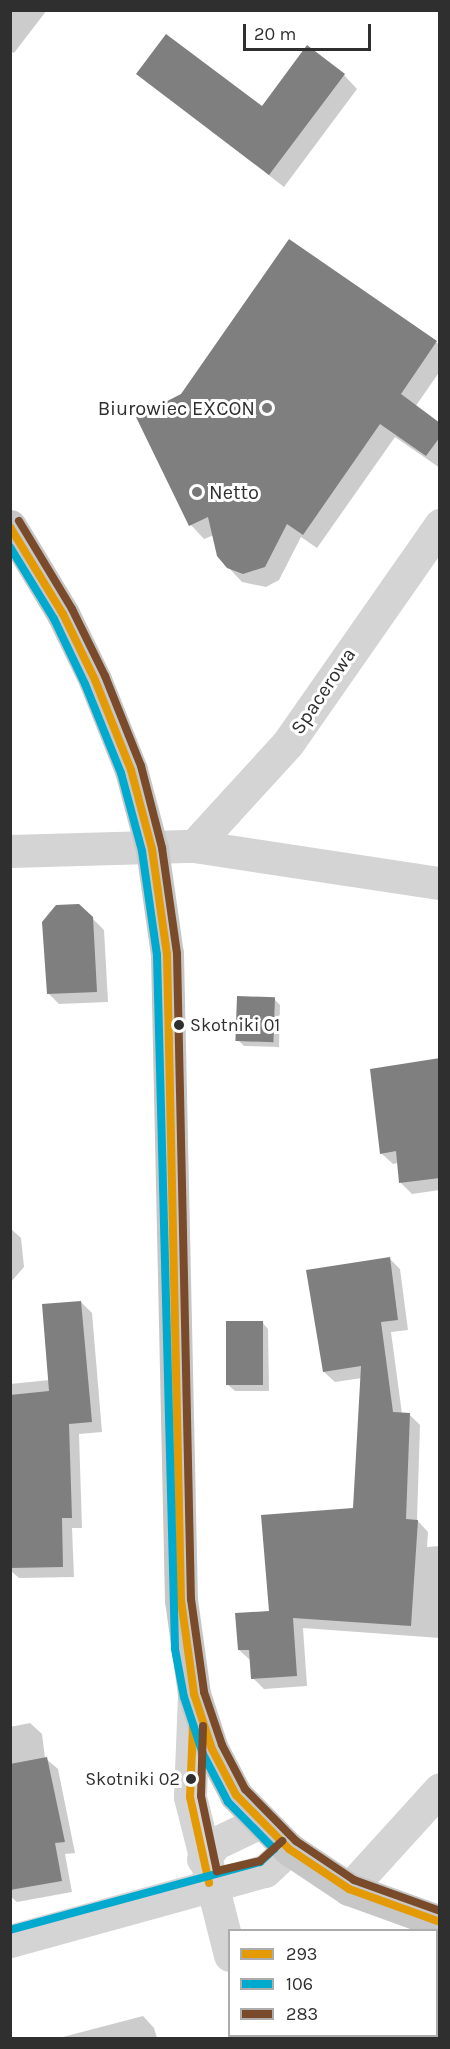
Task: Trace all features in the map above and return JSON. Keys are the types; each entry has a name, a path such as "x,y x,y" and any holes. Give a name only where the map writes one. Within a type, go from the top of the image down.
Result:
{"main road":[{"path":"10,526 63,614 94,680 131,770 152,849 167,954 181,1600 194,1694 217,1758 236,1795 289,1849 349,1889 440,1922"}],"street":[{"name":"Spacerowa","path":"194,846 288,743 440,525"},
{"path":"10,851 152,849 194,846 440,883"},
{"path":"194,1694 190,1797 206,1871 228,1948"},
{"path":"349,1889 440,1789"},
{"path":"206,1871 216,1843 260,1822"},
{"path":"10,1941 206,1871 265,1871 289,1849"}],"building":[{"path":"166,34 262,106 307,45 345,74 269,175 136,74"},
{"name":"Biurowiec EXCON","path":"289,239 437,341 401,394 440,423 440,437 426,456 380,424 303,535 287,524 265,567 243,574 227,568 217,556 208,517 189,526 136,417 181,394"},
{"path":"79,904 93,917 97,992 47,994 42,922 56,905"},
{"path":"237,996 275,997 273,1042 235,1041"},
{"path":"440,1058 440,1178 399,1183 396,1151 380,1154 370,1069"},
{"path":"390,1257 398,1320 381,1322 393,1412 410,1413 406,1519 418,1520 411,1626 293,1618 297,1676 251,1679 249,1650 238,1650 235,1613 269,1611 261,1515 353,1508 361,1366 323,1372 306,1270"},
{"path":"81,1301 92,1422 69,1424 72,1518 62,1518 63,1567 10,1568 10,1395 49,1391 42,1304"},
{"path":"226,1321 263,1321 263,1385 226,1385"},
{"path":"47,1757 65,1842 55,1843 62,1881 10,1890 10,1764"}],"transit line":[{"name":"283","path":"19,521 72,609 105,676 141,766 162,848 177,954 191,1599 204,1692 222,1745 245,1789 296,1841 354,1880 440,1911"},
{"name":"293","path":"10,527 63,614 95,680 131,770 152,849 167,954 181,1600 194,1694 212,1749 236,1795 289,1849 349,1889 440,1922"},
{"name":"106","path":"10,547 54,619 85,684 121,773 142,851 157,955 175,1649 184,1697 203,1754 228,1802 274,1849 260,1862 10,1930"},
{"name":"293","path":"193,1726 190,1797 209,1883"},
{"name":"283","path":"203,1726 201,1796 217,1871 260,1861 282,1841"}],"place":[{"name":"Biurowiec EXCON","path":"267,408"},
{"name":"Netto","path":"197,492"},
{"name":"Skotniki 01","path":"179,1025"},
{"name":"Skotniki 02","path":"191,1779"}]}
